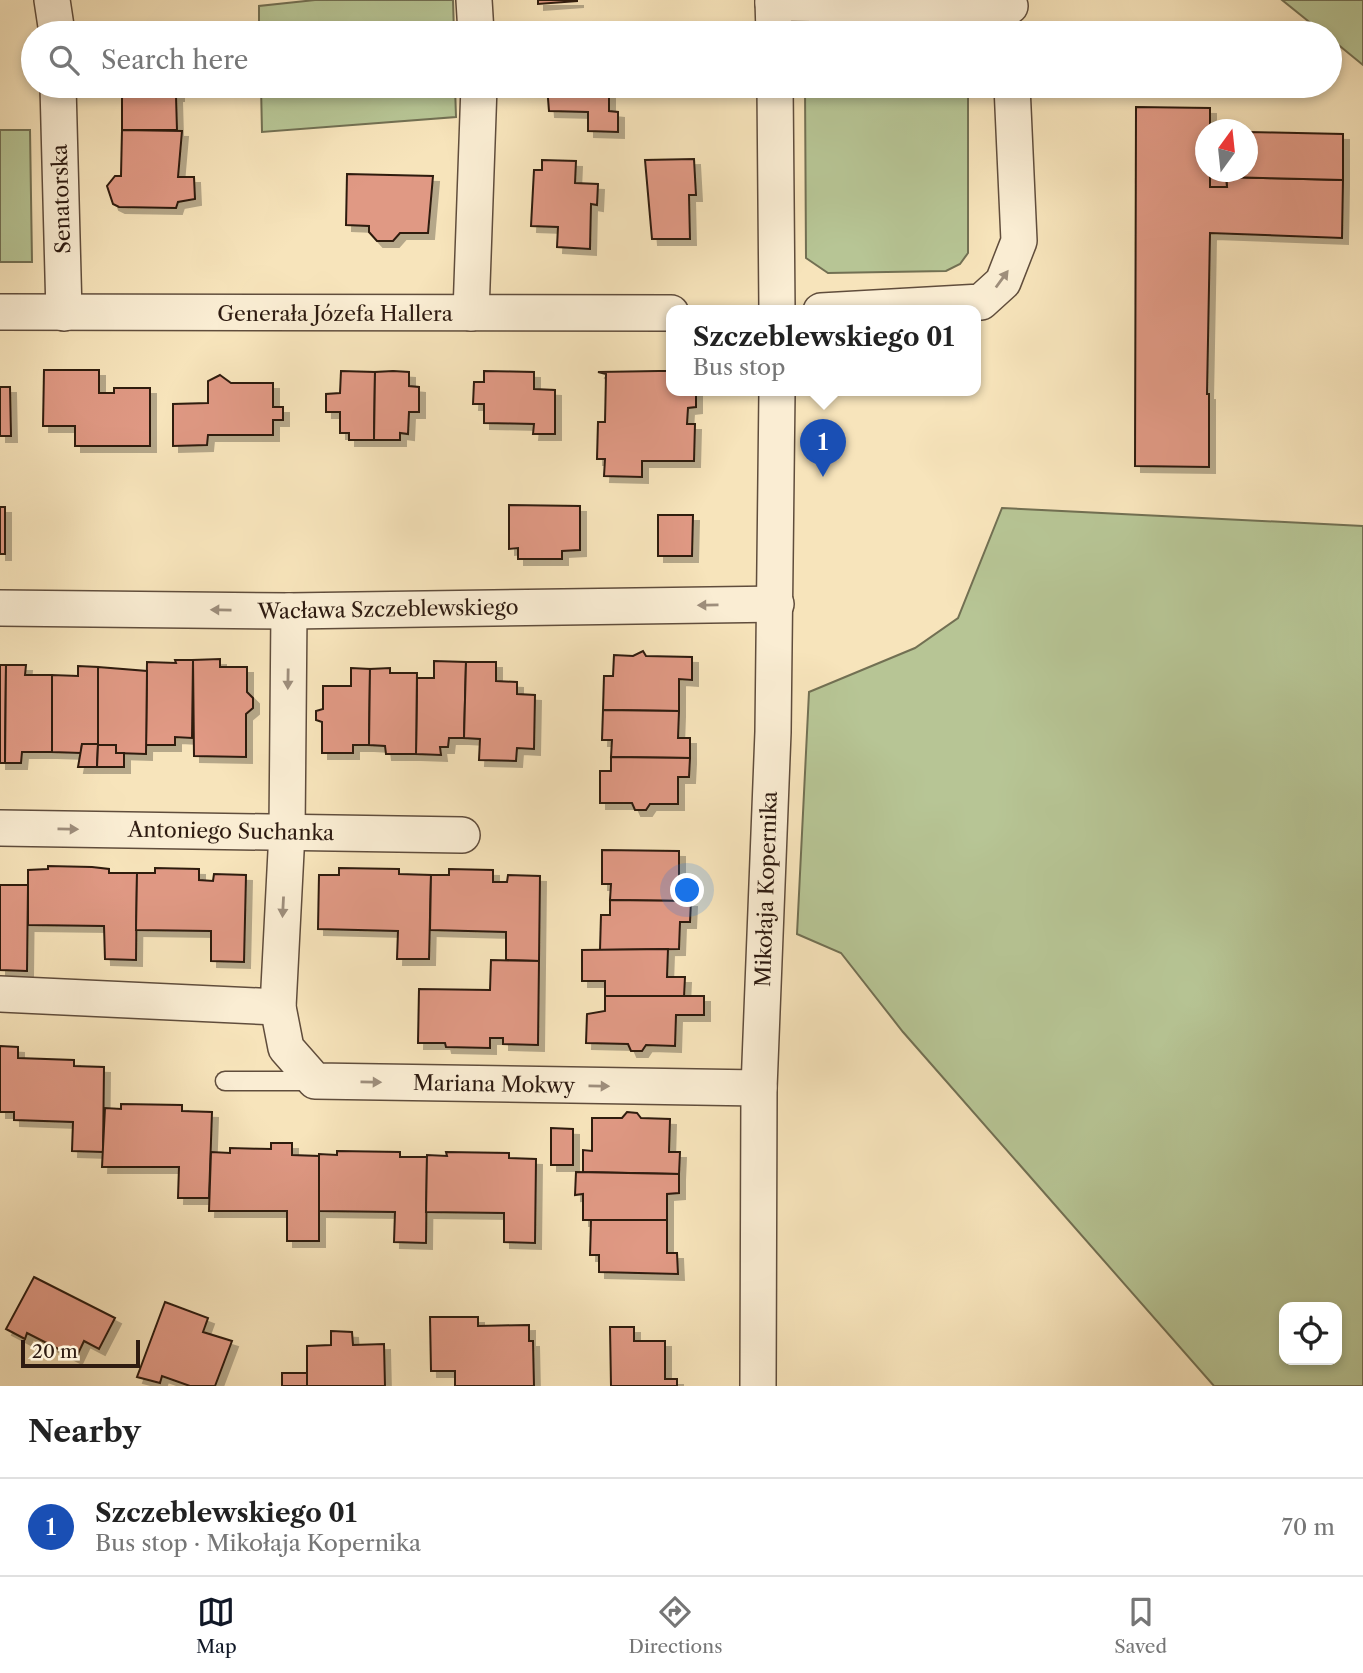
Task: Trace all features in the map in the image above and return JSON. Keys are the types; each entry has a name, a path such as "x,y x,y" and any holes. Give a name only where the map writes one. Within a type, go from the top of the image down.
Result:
{"street":[{"path":"52,0 55,21"},
{"path":"474,0 475,21"},
{"path":"774,12 1010,13"},
{"name":"Senatorska","path":"58,98 64,313"},
{"path":"471,313 479,98"},
{"path":"775,98 777,305"},
{"path":"928,305 981,302 1003,282 1019,241 1013,98"},
{"name":"Generała Józefa Hallera","path":"0,312 666,313"},
{"name":"Mikołaja Kopernika","path":"758,1386 759,1088 776,604 777,396"},
{"name":"Wacława Szczeblewskiego","path":"0,608 289,611 776,604"},
{"path":"289,611 287,832 278,1007 286,1048 315,1082"},
{"name":"Antoniego Suchanka","path":"0,828 462,835"},
{"path":"0,994 278,1007"},
{"name":"Mariana Mokwy","path":"315,1082 759,1088"}],"lane":[{"path":"225,1081 315,1082"}],"green space":[{"path":"315,0 453,0 454,21 259,21 259,6"},
{"path":"1282,0 1363,0 1363,65 1342,48 1342,21 1308,21"},
{"path":"261,98 455,98 456,117 262,132"},
{"path":"805,98 968,98 968,253 960,264 946,271 828,273 806,258"},
{"path":"0,130 30,130 32,262 0,262"},
{"path":"1002,508 1363,526 1363,1386 1214,1386 903,1032 841,953 797,934 809,692 915,648 958,618"}],"building":[{"path":"538,0 577,0 577,1 538,4"},
{"path":"122,98 176,98 177,130 122,130"},
{"path":"548,98 609,98 609,111 618,112 618,132 588,131 588,112 549,111"},
{"path":"1136,107 1210,108 1210,119 1195,119 1195,182 1210,182 1210,187 1227,187 1226,182 1258,182 1258,178 1343,180 1342,238 1210,233 1207,394 1209,467 1135,466"},
{"path":"122,130 182,131 178,177 194,177 195,199 178,202 176,208 119,207 113,204 107,186 115,176 121,176"},
{"path":"1258,132 1343,134 1343,180 1258,178"},
{"path":"694,159 696,195 689,195 690,239 652,239 645,160"},
{"path":"542,160 576,161 575,183 598,184 597,205 591,204 590,249 557,247 558,227 531,226 534,170 542,170"},
{"path":"347,174 433,176 428,233 400,233 393,241 377,241 369,232 369,226 346,225"},
{"path":"1210,182 1226,182 1227,187 1210,187"},
{"path":"44,370 99,370 99,393 114,393 114,388 150,388 150,446 75,446 75,426 43,426"},
{"path":"341,371 375,372 374,440 349,440 349,433 340,433 340,412 326,412 326,394 340,393"},
{"path":"484,371 534,372 534,389 555,390 555,434 533,434 534,424 484,423 484,404 473,404 474,382 484,382"},
{"path":"666,371 666,396 696,396 696,407 688,408 687,424 695,424 694,461 642,461 642,477 604,476 605,459 597,459 598,422 605,422 606,374 598,372"},
{"path":"375,372 409,372 409,386 419,387 419,412 409,412 408,434 400,433 400,440 374,440"},
{"path":"220,375 231,383 273,383 273,407 283,407 283,420 273,420 273,435 208,435 207,445 173,446 173,404 208,403 208,381"},
{"path":"0,387 10,387 11,436 0,436"},
{"path":"509,505 580,506 580,550 562,551 562,559 518,559 518,548 509,549"},
{"path":"0,507 5,507 5,554 0,554"},
{"path":"658,515 693,515 692,556 658,556"},
{"path":"643,651 646,656 692,657 692,680 679,679 679,711 603,710 604,676 613,676 614,655 633,656"},
{"path":"220,659 220,667 247,667 247,692 253,698 253,708 246,714 246,757 194,756 193,660"},
{"path":"175,660 193,660 192,738 175,737 175,745 146,745 147,662 176,663"},
{"path":"434,661 466,662 464,738 449,738 448,747 440,747 441,755 416,754 417,678 434,678"},
{"path":"466,662 496,662 496,681 517,682 517,694 535,695 534,749 517,748 516,761 479,760 480,739 464,738"},
{"path":"0,665 6,665 5,763 0,763"},
{"path":"6,665 26,665 25,675 52,675 52,752 22,752 21,763 5,763"},
{"path":"78,666 98,667 98,744 82,744 81,753 52,752 52,675 78,676"},
{"path":"98,667 147,671 146,754 116,753 116,745 98,745"},
{"path":"351,668 370,669 369,745 353,745 353,753 322,753 322,722 316,720 316,711 323,709 323,686 351,686"},
{"path":"390,668 390,673 417,673 416,754 386,754 385,746 369,745 370,669"},
{"path":"603,710 679,711 678,738 690,738 690,758 611,757 612,740 602,740"},
{"path":"82,744 98,744 97,767 78,767"},
{"path":"98,745 116,745 116,753 124,753 124,767 97,767"},
{"path":"611,757 690,758 689,777 678,777 678,804 650,804 646,810 635,810 632,803 600,803 600,771 611,771"},
{"path":"602,850 679,851 679,901 610,900 611,884 602,884"},
{"path":"48,866 92,867 109,869 109,873 137,873 136,960 105,959 104,926 28,925 28,870 48,869"},
{"path":"155,868 199,869 199,880 213,881 214,874 246,875 244,962 211,961 211,931 136,930 137,873 155,873"},
{"path":"339,868 399,869 399,874 431,875 429,959 397,959 398,931 318,929 319,875 339,875"},
{"path":"449,869 493,870 493,882 507,882 508,875 540,876 539,961 506,960 506,932 430,930 431,875 449,875"},
{"path":"0,885 28,885 27,971 0,970"},
{"path":"610,900 691,901 690,922 680,922 679,949 600,950 601,915 610,915"},
{"path":"668,949 667,977 685,977 684,997 605,996 605,981 582,981 582,950"},
{"path":"491,960 539,961 538,1045 503,1044 503,1038 490,1038 490,1048 418,1043 419,989 490,990"},
{"path":"605,996 704,996 704,1015 676,1015 675,1046 646,1045 642,1051 631,1051 628,1044 586,1043 587,1014 605,1011"},
{"path":"0,1046 18,1047 18,1058 74,1060 74,1066 104,1067 103,1152 72,1151 73,1122 14,1120 14,1112 0,1112"},
{"path":"121,1104 182,1105 182,1111 212,1112 209,1198 178,1198 179,1167 102,1167 105,1108 121,1109"},
{"path":"627,1112 637,1113 641,1118 670,1119 669,1152 680,1152 679,1174 583,1172 583,1150 592,1151 592,1118 622,1118"},
{"path":"551,1128 573,1129 573,1165 551,1165"},
{"path":"271,1143 292,1143 292,1155 319,1156 319,1241 287,1241 287,1211 209,1211 211,1152 230,1153 230,1148 271,1149"},
{"path":"337,1151 400,1152 400,1157 427,1157 426,1243 394,1242 395,1212 319,1211 319,1154 337,1155"},
{"path":"446,1152 509,1153 509,1158 536,1159 535,1243 504,1242 504,1213 426,1212 427,1155 447,1156"},
{"path":"576,1172 679,1174 679,1193 667,1194 667,1220 583,1220 583,1194 575,1195"},
{"path":"591,1220 667,1220 667,1253 677,1253 678,1274 599,1272 599,1255 590,1255"},
{"path":"34,1277 115,1318 99,1349 84,1341 76,1358 27,1333 25,1339 6,1329"},
{"path":"165,1302 208,1318 203,1332 232,1341 215,1386 190,1386 162,1376 160,1383 137,1377"},
{"path":"430,1317 478,1317 478,1326 529,1325 529,1341 533,1341 534,1386 455,1386 455,1371 431,1371"},
{"path":"610,1327 634,1327 634,1341 665,1341 665,1379 677,1379 677,1386 611,1386"},
{"path":"331,1331 352,1332 353,1345 384,1344 385,1386 307,1386 307,1346 331,1345"},
{"path":"282,1373 307,1373 307,1386 282,1386"}],"place":[{"name":"Szczeblewskiego 01","path":"823,477"}]}
